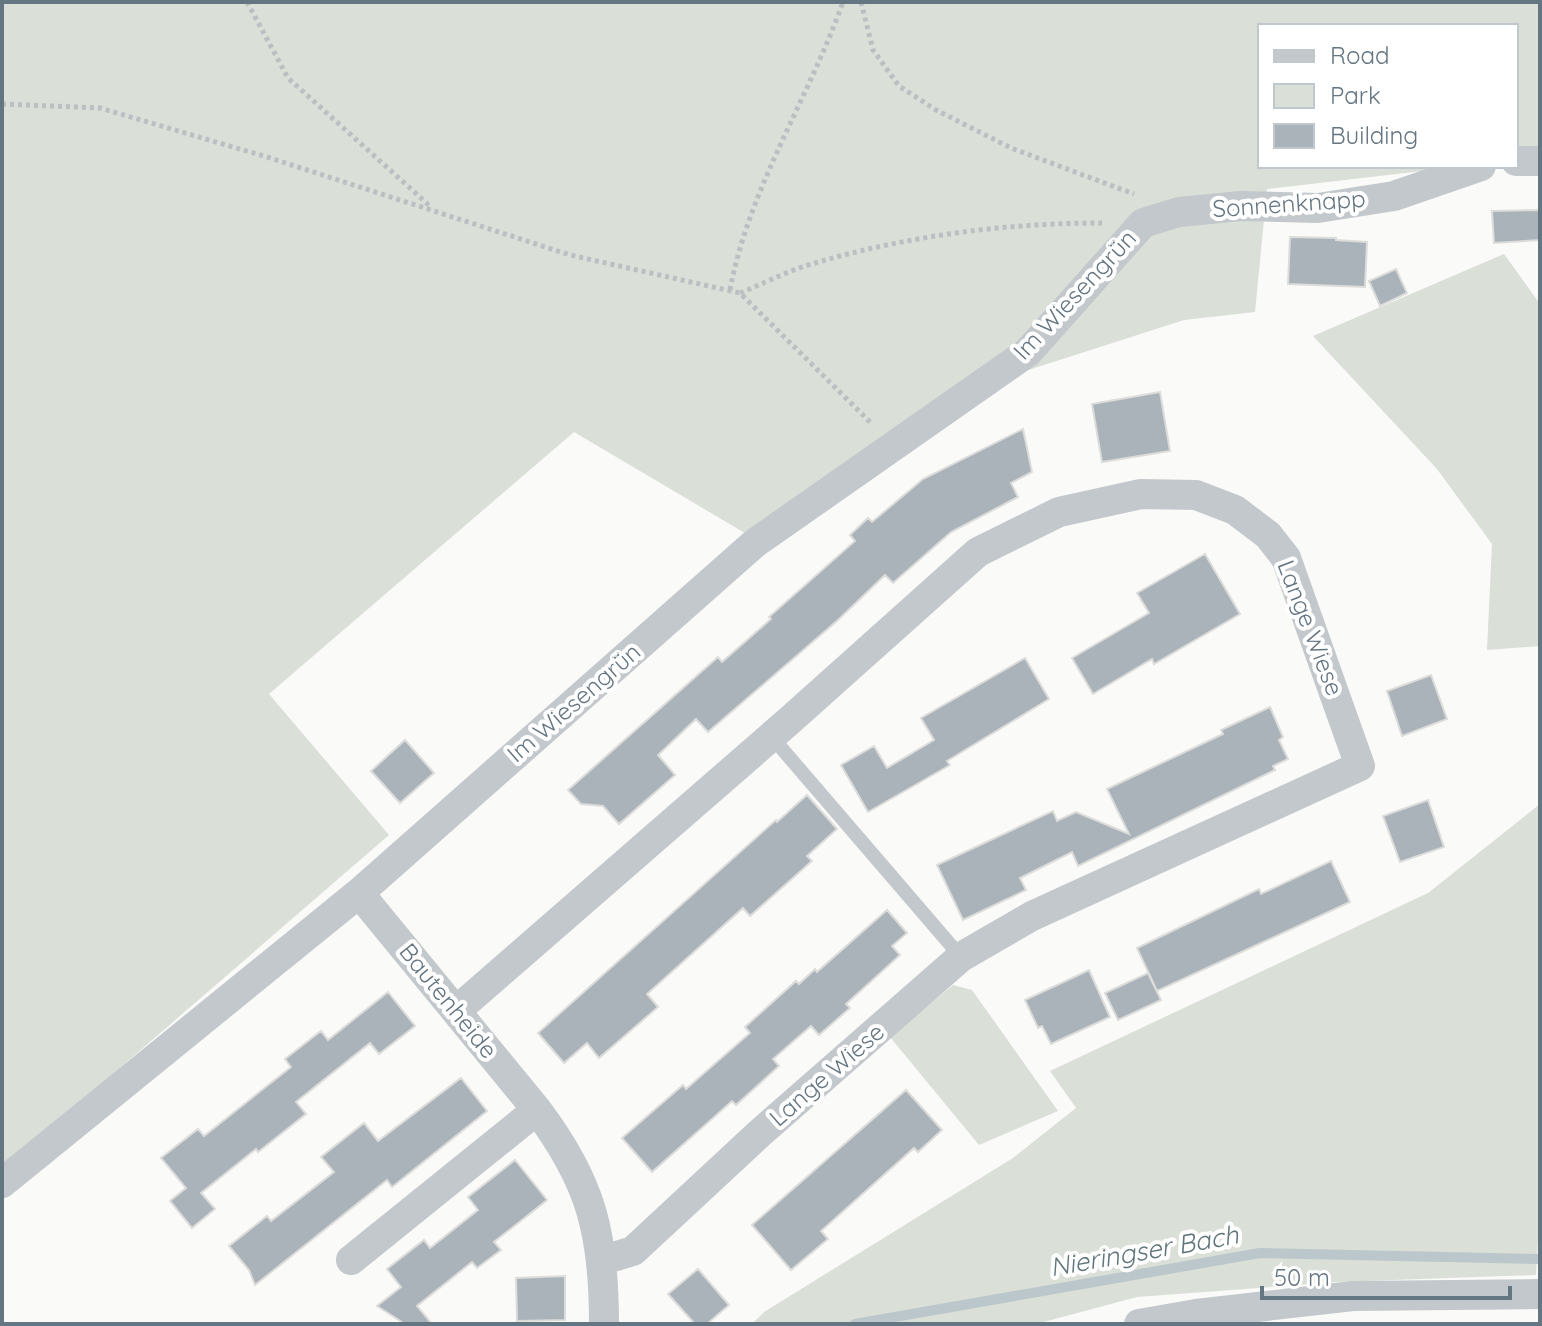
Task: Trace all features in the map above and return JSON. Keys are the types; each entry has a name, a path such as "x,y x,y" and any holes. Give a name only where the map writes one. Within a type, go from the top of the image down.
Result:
{"street":[{"path":"1518,161 1540,161"},
{"name":"Sonnenknapp","path":"1143,223 1179,212 1241,206 1318,208 1394,196 1475,168"},
{"name":"Im Wiesengrün","path":"2,1183 359,893 755,543 1028,352 1143,223"},
{"name":"Lange Wiese","path":"457,1010 978,552 1059,512 1141,494 1196,495 1235,510 1268,535 1286,558 1360,766 1032,916 961,957 760,1133 633,1251 603,1260"},
{"name":"Bautenheide","path":"359,893 457,1010 560,1141 584,1187 597,1227 603,1260 604,1324"},
{"path":"351,1260 537,1110"},
{"path":"1139,1324 1196,1314 1353,1296 1540,1294"}],"lane":[{"path":"771,736 961,957"}],"path":[{"path":"247,2 288,78 435,211"},
{"path":"730,290 738,249 779,144 843,2"},
{"path":"861,2 873,50 899,86 936,110 1011,148 1179,212"},
{"path":"2,104 100,108 222,143 570,255 740,293 893,445"},
{"path":"740,293 813,263 930,236 1059,223 1143,223"}],"green space":[{"path":"2,2 1540,2 1540,157 1518,160 1518,24 1258,24 1258,168 1448,168 1267,189 1255,312 1184,320 997,380 755,539 574,432 269,694 389,835 2,1170"},
{"path":"1504,254 1540,304 1540,646 1487,650 1492,544 1437,469 1313,336"},
{"path":"1540,804 1540,1202 1536,1275 1337,1282 1137,1297 1036,1324 752,1324 764,1312 1013,1158 1076,1108 1050,1071 1428,893"},
{"path":"953,985 972,990 1058,1111 979,1145 890,1037"}],"building":[{"path":"1540,210 1540,240 1494,243 1492,211"},
{"path":"1290,237 1367,242 1365,287 1288,284"},
{"path":"1396,269 1407,293 1380,306 1369,281"},
{"path":"1160,392 1170,451 1102,462 1092,404"},
{"path":"1023,429 1032,472 1011,483 1018,497 951,532 893,583 885,575 838,620 708,732 696,719 658,755 675,775 619,824 603,806 581,804 568,790 718,657 722,662 771,619 769,617 855,541 850,535 868,518 872,522 923,479"},
{"path":"1205,554 1240,614 1154,664 1152,659 1093,694 1072,658 1149,613 1137,593"},
{"path":"1025,658 1049,699 947,761 950,765 868,812 841,765 874,746 887,768 934,740 921,718"},
{"path":"1431,675 1447,719 1402,736 1387,691"},
{"path":"1270,707 1283,737 1279,740 1288,759 1273,766 1275,770 1078,866 1072,852 1020,878 1026,890 963,920 937,865 1053,811 1057,821 1076,812 1129,834 1107,789 1223,734 1221,730"},
{"path":"405,740 434,773 400,803 371,771"},
{"path":"807,795 837,829 807,856 812,861 750,916 743,908 647,994 658,1007 599,1058 587,1043 564,1063 538,1033"},
{"path":"1428,800 1444,847 1400,862 1383,816"},
{"path":"1331,861 1350,902 1157,991 1137,948 1259,889 1261,894"},
{"path":"887,910 907,933 892,946 900,955 846,1004 850,1008 819,1035 811,1026 773,1059 779,1066 736,1105 732,1101 652,1172 622,1138 683,1085 686,1089 750,1033 745,1027 796,981 799,984 815,969 817,972"},
{"path":"1089,970 1110,1017 1051,1044 1042,1026 1038,1028 1025,1000"},
{"path":"1148,973 1161,1000 1118,1020 1105,993"},
{"path":"388,992 415,1026 379,1054 370,1043 296,1102 306,1114 201,1193 215,1209 192,1228 170,1201 186,1188 161,1158 198,1129 204,1136 291,1067 285,1059 321,1031 328,1040"},
{"path":"461,1078 487,1111 392,1187 387,1180 255,1285 249,1270 229,1246 267,1216 271,1221 334,1172 321,1157 364,1123 378,1141"},
{"path":"906,1090 942,1130 918,1152 914,1148 821,1231 828,1239 791,1270 752,1225"},
{"path":"515,1160 547,1200 494,1242 501,1250 477,1268 472,1262 417,1306 432,1324 405,1324 377,1306 401,1287 387,1269 424,1240 430,1248 478,1210 468,1197"},
{"path":"698,1269 729,1305 707,1324 695,1324 668,1294"},
{"path":"565,1276 565,1320 517,1321 516,1278"}],"waterway":[{"name":"Nieringser Bach","path":"855,1324 1260,1253 1540,1259"}]}
